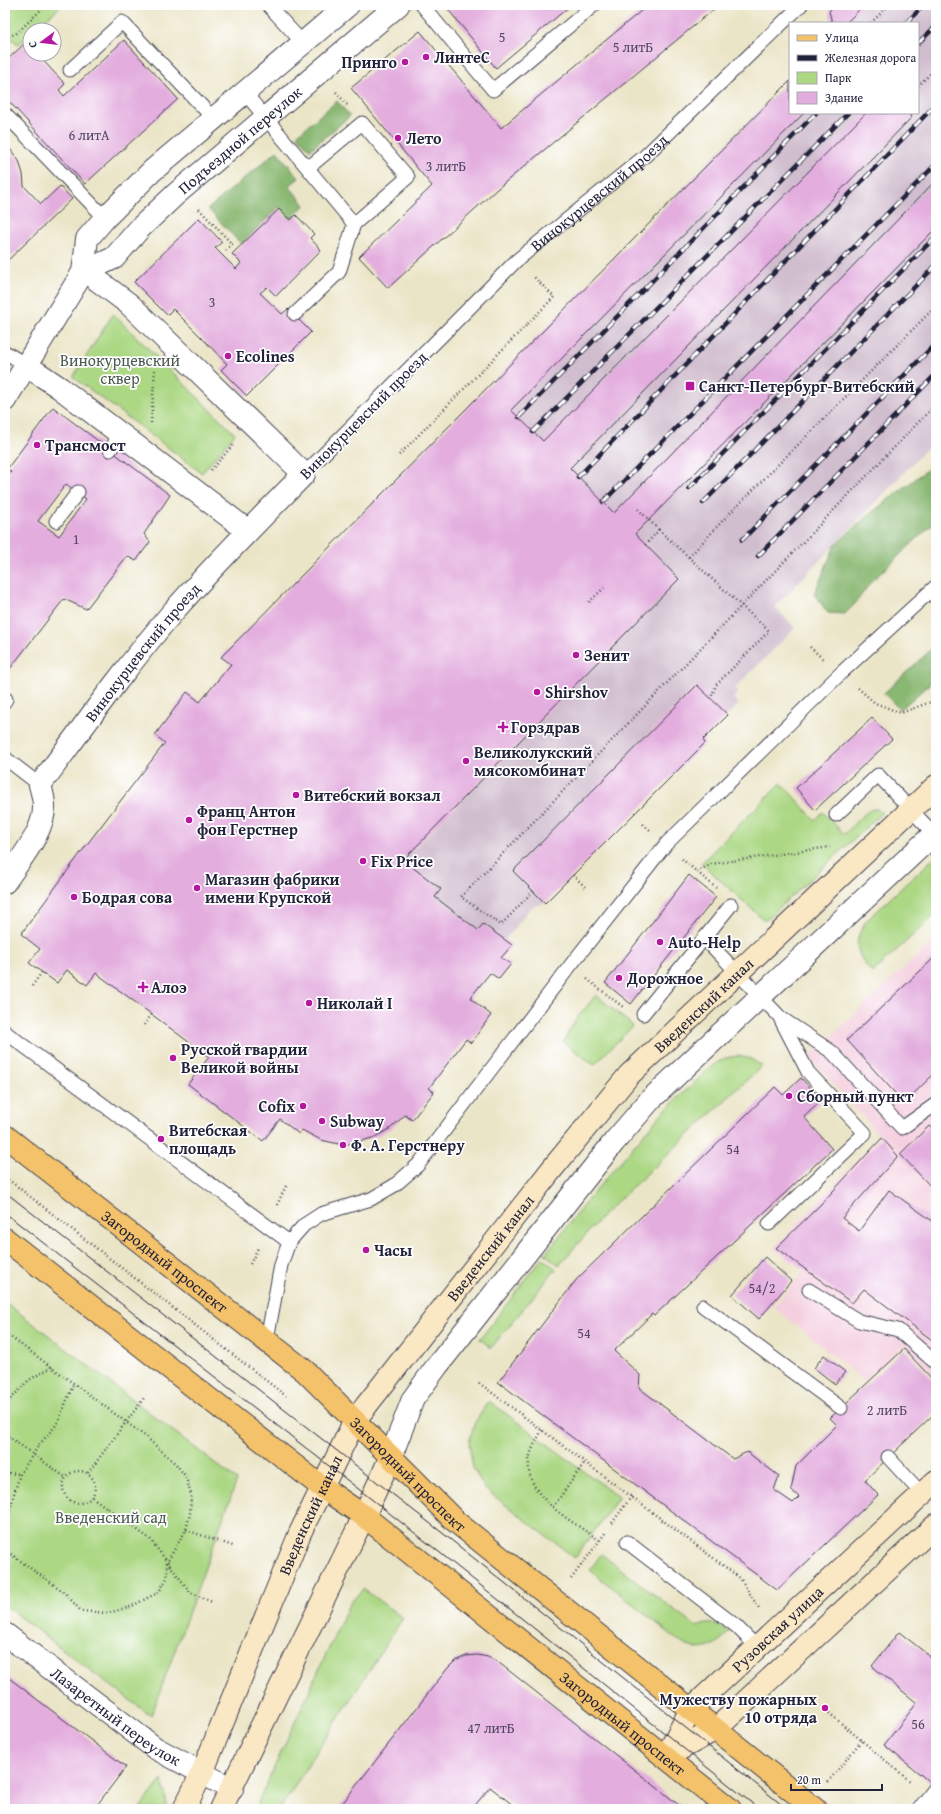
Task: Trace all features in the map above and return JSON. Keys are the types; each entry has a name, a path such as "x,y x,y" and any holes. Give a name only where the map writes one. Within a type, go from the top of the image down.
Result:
{"main road":[{"name":"Загородный проспект","path":"5,1136 305,1371 455,1521 815,1809"},
{"name":"Загородный проспект","path":"5,1239 323,1488 364,1516 730,1809"}],"street":[{"name":"Подъездной переулок","path":"90,276 87,239 105,218 152,171 348,5"},
{"name":"Подъездной переулок","path":"5,400 26,365 90,276 114,258 140,228 176,194 398,5"},
{"path":"90,276 119,296 304,474"},
{"path":"26,365 60,388 122,443 194,490 248,531"},
{"name":"Винокурцевский проезд","path":"40,785 120,677 172,614 248,531 304,474"},
{"path":"5,882 38,832 42,821 44,806 40,785"},
{"name":"Введенский канал","path":"188,1808 300,1533 355,1420 542,1181 624,1081 936,786"},
{"name":"Введенский канал","path":"222,1809 364,1516 413,1399 437,1366 614,1142 651,1099 935,833"},
{"name":"Рузовская улица","path":"666,1757 691,1709 929,1487"},
{"name":"Рузовская улица","path":"666,1757 716,1729 936,1525"},
{"name":"Лазаретный переулок","path":"5,1634 155,1748 232,1789"}],"lane":[{"path":"268,5 303,43"},
{"path":"422,5 493,90 594,5"},
{"name":"Винокурцевский проезд","path":"304,474 516,261 645,156 800,5"},
{"path":"70,70 122,22 214,119"},
{"path":"245,93 354,224"},
{"path":"5,114 105,218"},
{"path":"295,314 339,272 354,224 408,177 362,123 308,168"},
{"path":"5,352 26,365"},
{"path":"56,521 78,492"},
{"path":"266,1339 276,1284 289,1242 304,1225 322,1214 371,1199 395,1185 418,1165 570,966 666,844 840,673 936,586"},
{"path":"5,758 40,785"},
{"path":"836,815 878,775 935,833"},
{"path":"643,1014 731,905"},
{"path":"704,938 780,1018 832,1052 902,1128 936,1104"},
{"path":"769,1224 865,1134 808,1072 780,1018"},
{"path":"5,1032 289,1242"},
{"path":"810,1290 859,1321 898,1330 936,1363"},
{"path":"703,1306 841,1408"},
{"path":"888,1457 929,1487"},
{"path":"627,1542 736,1626 757,1647"},
{"path":"918,1809 932,1792"}],"path":[{"path":"5,38 17,33 46,5"},
{"path":"872,22 889,5"},
{"path":"919,85 936,68"},
{"path":"198,207 232,244 226,250"},
{"path":"399,455 554,297 516,261"},
{"path":"690,557 727,516 936,306"},
{"path":"122,443 151,423 155,361 170,344"},
{"path":"533,891 501,925 460,896 936,404"},
{"path":"194,490 252,423"},
{"path":"638,509 769,631 716,686 711,698"},
{"path":"645,545 659,530"},
{"path":"590,602 604,588"},
{"path":"810,648 875,703 901,713 936,700"},
{"path":"824,852 838,840 836,815"},
{"path":"643,824 720,892 731,905"},
{"path":"697,872 711,864 830,847"},
{"path":"573,875 585,887"},
{"path":"32,986 42,972"},
{"path":"600,989 627,1010"},
{"path":"144,1025 152,1014"},
{"path":"5,1177 286,1396"},
{"path":"5,1333 74,1383 155,1445 176,1464 186,1476 192,1495 190,1514 186,1530 167,1562 167,1578 159,1592 130,1607 108,1613 81,1611 64,1592 5,1550"},
{"path":"5,1405 29,1380 52,1367"},
{"path":"5,1536 13,1497 20,1474 33,1454 57,1424 74,1383"},
{"path":"479,1383 740,1578 757,1607"},
{"path":"88,1473 144,1398"},
{"path":"542,1430 532,1448 529,1462 531,1477 538,1494 553,1507 600,1540"},
{"path":"5,1434 65,1477"},
{"path":"553,1507 585,1462"},
{"path":"80,1470 88,1473 94,1480 95,1489 92,1497 85,1502 77,1503 69,1500 63,1494 62,1485 65,1477 72,1472 80,1470"},
{"path":"5,1473 20,1474"},
{"path":"92,1497 150,1539 190,1592 212,1602"},
{"path":"186,1530 233,1546"},
{"path":"571,1579 582,1564"},
{"path":"829,1713 862,1740 932,1792"},
{"path":"828,1782 862,1740"}],"shaded area":[{"path":"864,5 936,5 936,439 775,607 795,628 735,688 739,692 733,698 739,704 728,715 696,685 514,871 545,903 531,907 505,940 484,924 478,930 435,897 403,861 679,579 489,387 789,80 789,114 919,114 919,22 847,22"},
{"path":"936,938 936,1378 904,1345 864,1381 774,1307 804,1271 773,1249 880,1136 809,1057"}],"green space":[{"path":"5,5 62,5 43,22 22,22 22,41 18,44 5,34"},
{"path":"337,101 350,116 310,150 297,135"},
{"path":"277,151 299,178 289,186 305,205 291,219 279,207 241,244 208,209"},
{"name":"Винокурцевский сквер","path":"113,314 235,434 202,473 73,377"},
{"path":"936,463 936,521 871,582 854,605 845,614 828,613 814,594 835,545 867,516"},
{"path":"936,645 936,678 900,710 884,693"},
{"path":"781,783 815,820 823,812 844,834 869,811 877,809 882,813 765,921 701,863"},
{"path":"936,856 936,914 872,973 862,960 858,948 859,936 866,921"},
{"path":"596,995 633,1026 594,1065 563,1042 577,1018"},
{"path":"738,1056 751,1059 762,1066 606,1212 559,1265 545,1254 590,1197 663,1112 712,1066 725,1058"},
{"path":"542,1258 556,1269 491,1348 480,1339"},
{"name":"Введенский сад","path":"5,1302 237,1480 151,1716 5,1606"},
{"path":"489,1401 619,1497 575,1558 485,1489 473,1468 469,1443 474,1424"},
{"path":"601,1554 697,1627 706,1624 714,1624 729,1632 718,1642 703,1649 690,1647 683,1644 590,1570"},
{"path":"363,1589 403,1618 280,1809 255,1809 349,1604"},
{"path":"162,1780 166,1796 166,1809 139,1809"}],"building":[{"path":"448,5 571,5 496,68 446,7"},
{"path":"648,5 719,5 497,189 388,288 359,257 432,186 351,88 420,31 501,128"},
{"path":"835,5 864,5 847,22 832,22 829,11"},
{"path":"124,40 178,99 85,184 5,97 5,62 22,46 22,62 44,62 65,84 59,90 64,96"},
{"name":"Витебский вокзал","path":"789,82 789,114 803,114 511,410 543,441 865,114 908,114 912,117 570,468 614,513 936,180 936,228 635,534 679,579 403,860 441,889 435,897 478,930 483,924 512,945 501,958 511,964 499,979 490,973 470,998 491,1015 471,1043 466,1039 429,1088 434,1092 412,1120 405,1115 391,1128 375,1137 359,1142 343,1145 321,1140 302,1130 299,1134 280,1119 263,1141 188,1084 209,1057 96,973 87,985 67,970 57,983 29,963 40,949 21,934 88,843 165,743 155,735 187,692 200,702 231,664 221,657"},
{"path":"5,142 19,161 23,174 24,186 41,204 60,186 72,199 5,263"},
{"path":"279,209 290,220 296,215 314,234 310,238 321,250 276,296 267,287 260,293 282,314 288,309 311,332 247,396 221,370 227,364 201,337 173,309 167,315 134,282 199,218 222,242 215,248 236,269 241,263 232,254"},
{"path":"53,407 170,495 144,534 150,542 136,561 127,556 86,609 64,599 5,675 5,480 11,472 7,469","holes":["66,484 86,499 59,536 38,521"]},
{"path":"697,685 728,715 703,740 705,743 545,903 513,871"},
{"path":"872,718 892,739 815,810 796,788"},
{"path":"689,875 716,897 631,1004 605,983"},
{"path":"936,956 936,1072 904,1103 847,1040"},
{"path":"801,1078 822,1100 804,1117 832,1149 654,1316 652,1314 614,1351 640,1375 639,1388 733,1459 747,1452 779,1476 774,1490 793,1503 799,1497 791,1490 796,1466 837,1425 830,1418 904,1349 936,1383 936,1412 865,1480 878,1495 777,1590 498,1382 577,1279 775,1087 783,1095"},
{"path":"929,1126 936,1131 936,1192 900,1154"},
{"path":"882,1138 898,1156 842,1218 859,1231 889,1190 934,1222 936,1219 936,1343 864,1289 852,1303 776,1248 821,1204"},
{"path":"765,1257 791,1281 759,1319 732,1295"},
{"path":"824,1355 845,1372 835,1384 814,1368"},
{"path":"899,1632 936,1661 936,1787 884,1745 917,1703 872,1666"},
{"path":"477,1655 488,1657 498,1662 684,1809 518,1809 490,1787 472,1809 338,1809 447,1669 455,1661 466,1656"},
{"path":"5,1675 126,1767 94,1809 5,1809"}],"tram line":[{"path":"5,1192 445,1535 787,1809"},
{"path":"5,1213 434,1548 759,1809"}],"railway":[{"path":"907,22 924,5"},
{"path":"919,42 936,26"},
{"path":"578,477 936,104"},
{"path":"519,417 815,114"},
{"path":"533,432 847,114"},
{"path":"603,502 936,164"},
{"path":"689,488 936,236"},
{"path":"703,503 936,265"},
{"path":"742,540 936,343"},
{"path":"758,556 936,374"}],"place":[{"name":"ЛинтеС","path":"426,57"},
{"name":"Принго","path":"405,62"},
{"name":"Лето","path":"398,138"},
{"name":"Ecolines","path":"228,356"},
{"name":"Санкт-Петербург-Витебский","path":"690,386"},
{"name":"Трансмост","path":"37,445"},
{"name":"Зенит","path":"576,655"},
{"name":"Shirshov","path":"537,692"},
{"name":"Горздрав","path":"503,727"},
{"name":"Великолукский мясокомбинат","path":"466,761"},
{"name":"Витебский вокзал","path":"296,795"},
{"name":"Франц Антон фон Герстнер","path":"189,820"},
{"name":"Fix Price","path":"363,861"},
{"name":"Магазин фабрики имени Крупской","path":"197,888"},
{"name":"Бодрая сова","path":"74,897"},
{"name":"Auto-Help","path":"660,942"},
{"name":"Дорожное","path":"619,978"},
{"name":"Алоэ","path":"143,987"},
{"name":"Николай I","path":"309,1003"},
{"name":"Русской гвардии Великой войны","path":"173,1058"},
{"name":"Сборный пункт","path":"789,1096"},
{"name":"Cofix","path":"303,1106"},
{"name":"Subway","path":"322,1121"},
{"name":"Витебская площадь","path":"161,1139"},
{"name":"Ф. А. Герстнеру","path":"343,1145"},
{"name":"Часы","path":"366,1250"},
{"name":"Мужеству пожарных 10 отряда","path":"825,1708"}]}
